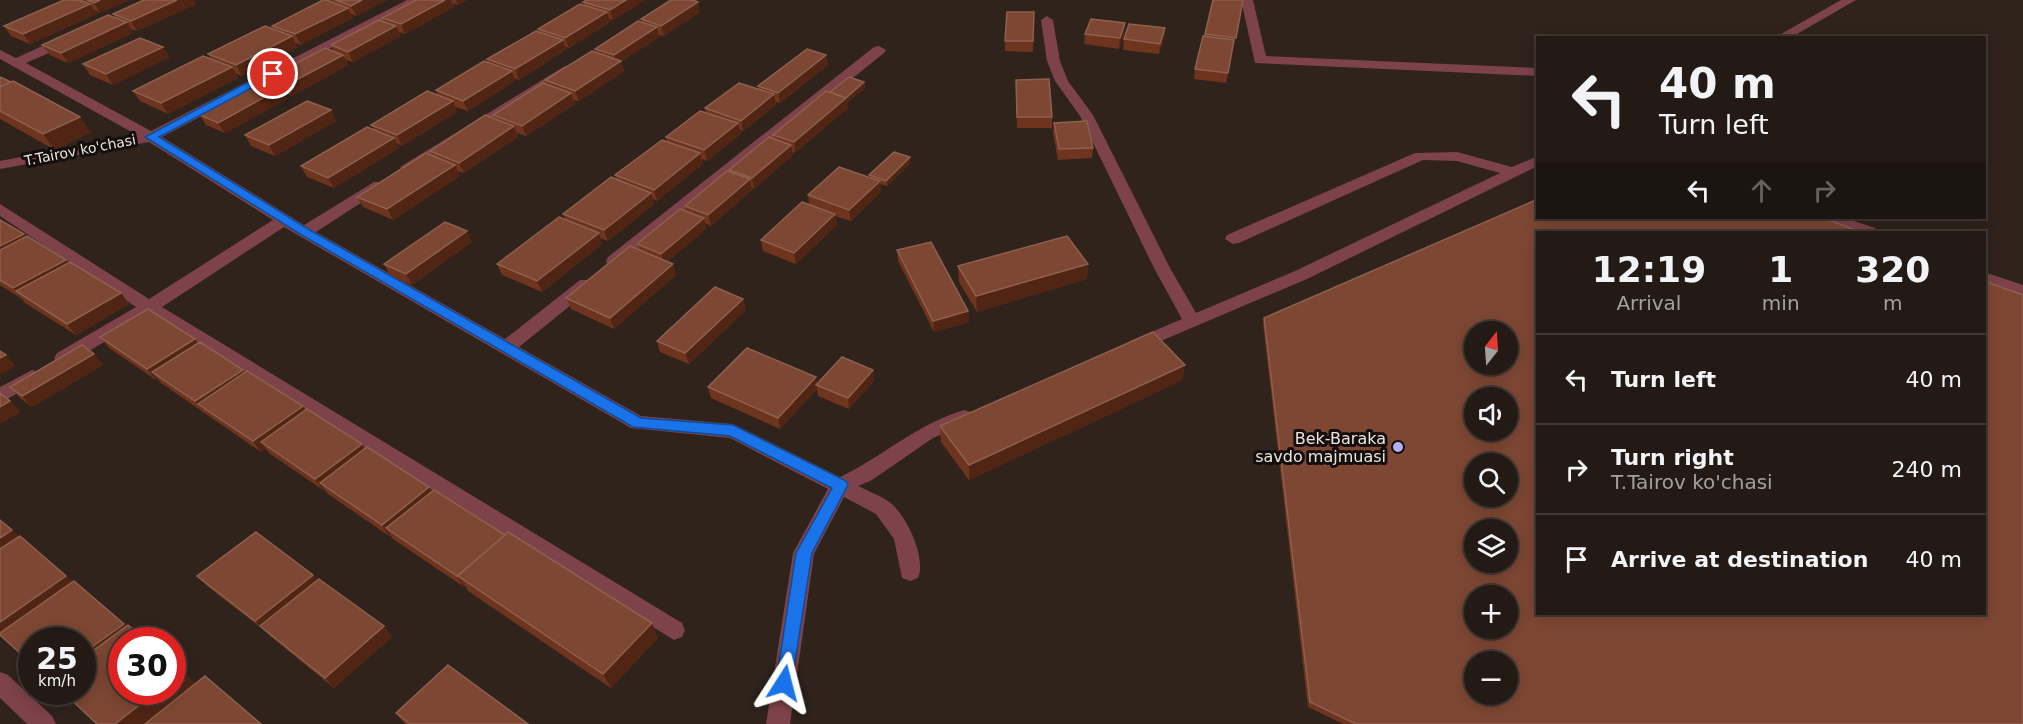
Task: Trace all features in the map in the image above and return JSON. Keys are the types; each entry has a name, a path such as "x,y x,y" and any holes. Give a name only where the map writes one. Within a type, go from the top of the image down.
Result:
{"street":[{"name":"T.Tairov ko'chasi","path":"0,165 151,137 416,0"},
{"path":"1247,0 1260,60 1536,72"},
{"path":"1784,36 1850,0"},
{"path":"1047,20 1053,66 1068,95 1086,116 1162,268 1192,321"},
{"path":"16,62 81,33"},
{"path":"505,348 879,50"},
{"path":"0,54 151,137 304,232 638,423 733,431 883,508 903,537 910,572"},
{"path":"304,232 580,61"},
{"path":"1233,239 1420,156 1448,154 1513,172"},
{"path":"1118,352 1301,275 1536,161"},
{"path":"0,209 149,307 674,630"},
{"path":"0,396 149,307 285,219"},
{"path":"1834,219 1866,231"},
{"path":"1986,278 2023,291"},
{"path":"778,724 804,553 841,485 865,474 926,433 979,411"},
{"path":"0,683 44,724"}],"building":[{"path":"64,0 79,0 90,4 23,34 4,26"},
{"path":"144,0 177,0 131,21 113,14"},
{"path":"323,0 348,8 295,34 272,26"},
{"path":"335,0 362,0 351,6"},
{"path":"416,0 445,0 401,24 382,18"},
{"path":"587,0 626,0 610,10 583,2"},
{"path":"671,0 698,2 661,26 641,19"},
{"path":"1213,0 1243,0 1236,38 1205,34"},
{"path":"580,4 607,12 565,38 538,29"},
{"path":"1007,12 1034,12 1033,41 1005,41"},
{"path":"108,15 127,22 61,53 42,45"},
{"path":"1091,19 1125,23 1120,38 1085,34"},
{"path":"379,20 396,26 348,52 331,45"},
{"path":"638,21 657,27 614,55 595,49"},
{"path":"1129,24 1165,28 1160,44 1124,39"},
{"path":"265,26 292,36 236,65 208,54"},
{"path":"536,31 563,40 515,69 487,59"},
{"path":"1203,36 1234,40 1228,73 1195,69"},
{"path":"140,38 163,47 106,74 83,64"},
{"path":"325,48 343,55 287,85 268,78"},
{"path":"807,49 826,55 778,93 758,86"},
{"path":"592,51 621,61 575,91 545,80"},
{"path":"203,56 232,67 161,103 133,91"},
{"path":"484,61 512,71 463,101 436,90"},
{"path":"0,77 11,82 0,87"},
{"path":"849,77 864,82 846,98 830,92"},
{"path":"1049,79 1052,117 1017,117 1016,80"},
{"path":"13,81 80,117 43,134 0,111 0,87"},
{"path":"263,81 281,88 218,123 200,115"},
{"path":"543,83 571,93 522,126 493,115"},
{"path":"739,83 774,94 741,121 705,108"},
{"path":"427,91 453,101 397,135 371,125"},
{"path":"826,91 846,98 794,142 773,135"},
{"path":"307,101 331,110 269,145 245,135"},
{"path":"700,111 738,123 704,150 666,137"},
{"path":"485,115 514,126 459,163 430,151"},
{"path":"1087,121 1093,148 1059,149 1054,123"},
{"path":"367,127 394,138 328,178 301,166"},
{"path":"769,137 791,145 752,178 729,170"},
{"path":"662,140 700,153 654,190 615,175"},
{"path":"894,152 910,157 886,181 869,175"},
{"path":"426,153 455,165 387,209 357,197"},
{"path":"839,167 880,181 849,210 808,195"},
{"path":"727,171 750,179 708,215 685,206"},
{"path":"611,177 651,193 604,230 563,214"},
{"name":"Bek-Baraka savdo majmuasi","path":"1536,200 1536,219 1826,219 1858,231 1536,231 1536,615 1986,615 1986,282 2023,295 2023,724 1356,724 1310,702 1264,318"},
{"path":"802,202 835,214 794,253 761,240"},
{"path":"680,209 704,218 661,254 637,244"},
{"path":"559,217 599,233 537,281 497,264"},
{"path":"0,220 24,234 0,246"},
{"path":"445,222 467,231 406,274 384,264"},
{"path":"27,236 66,260 13,288 0,280 0,250"},
{"path":"1067,236 1088,264 976,296 958,266"},
{"path":"931,242 968,311 933,321 897,250"},
{"path":"630,246 673,264 610,318 566,298"},
{"path":"70,262 121,293 67,324 16,291"},
{"path":"715,287 743,299 685,353 657,341"},
{"path":"148,309 195,339 147,369 100,337"},
{"path":"1153,332 1185,365 969,465 940,426"},
{"path":"200,342 243,370 195,401 152,372"},
{"path":"82,345 94,354 22,396 10,387"},
{"path":"747,348 816,377 778,418 708,387"},
{"path":"842,357 873,370 848,398 816,385"},
{"path":"247,371 303,406 253,441 198,404"},
{"path":"0,393 10,401 0,407"},
{"path":"307,409 362,444 315,479 261,442"},
{"path":"367,447 429,487 382,525 320,483"},
{"path":"434,490 505,535 457,576 386,528"},
{"path":"0,520 12,530 0,538"},
{"path":"256,532 313,575 255,621 197,576"},
{"path":"508,532 652,623 603,674 458,576"},
{"path":"20,536 66,576 0,622 0,549"},
{"path":"319,579 384,626 325,678 260,626"},
{"path":"74,581 124,624 120,627 108,627 108,635 96,644 96,627 18,627 18,651 0,633"},
{"path":"108,640 108,705 139,705 115,724 97,724 77,705 96,705 96,649"},
{"path":"448,665 528,724 410,724 396,713"},
{"path":"205,676 261,724 145,724 169,705 186,705 186,691"}],"place":[{"name":"Bek-Baraka savdo majmuasi","path":"1398,447"}],"route":[{"path":"273,74 151,137 304,232 638,423 733,431 841,485 804,553 784,683"}]}
